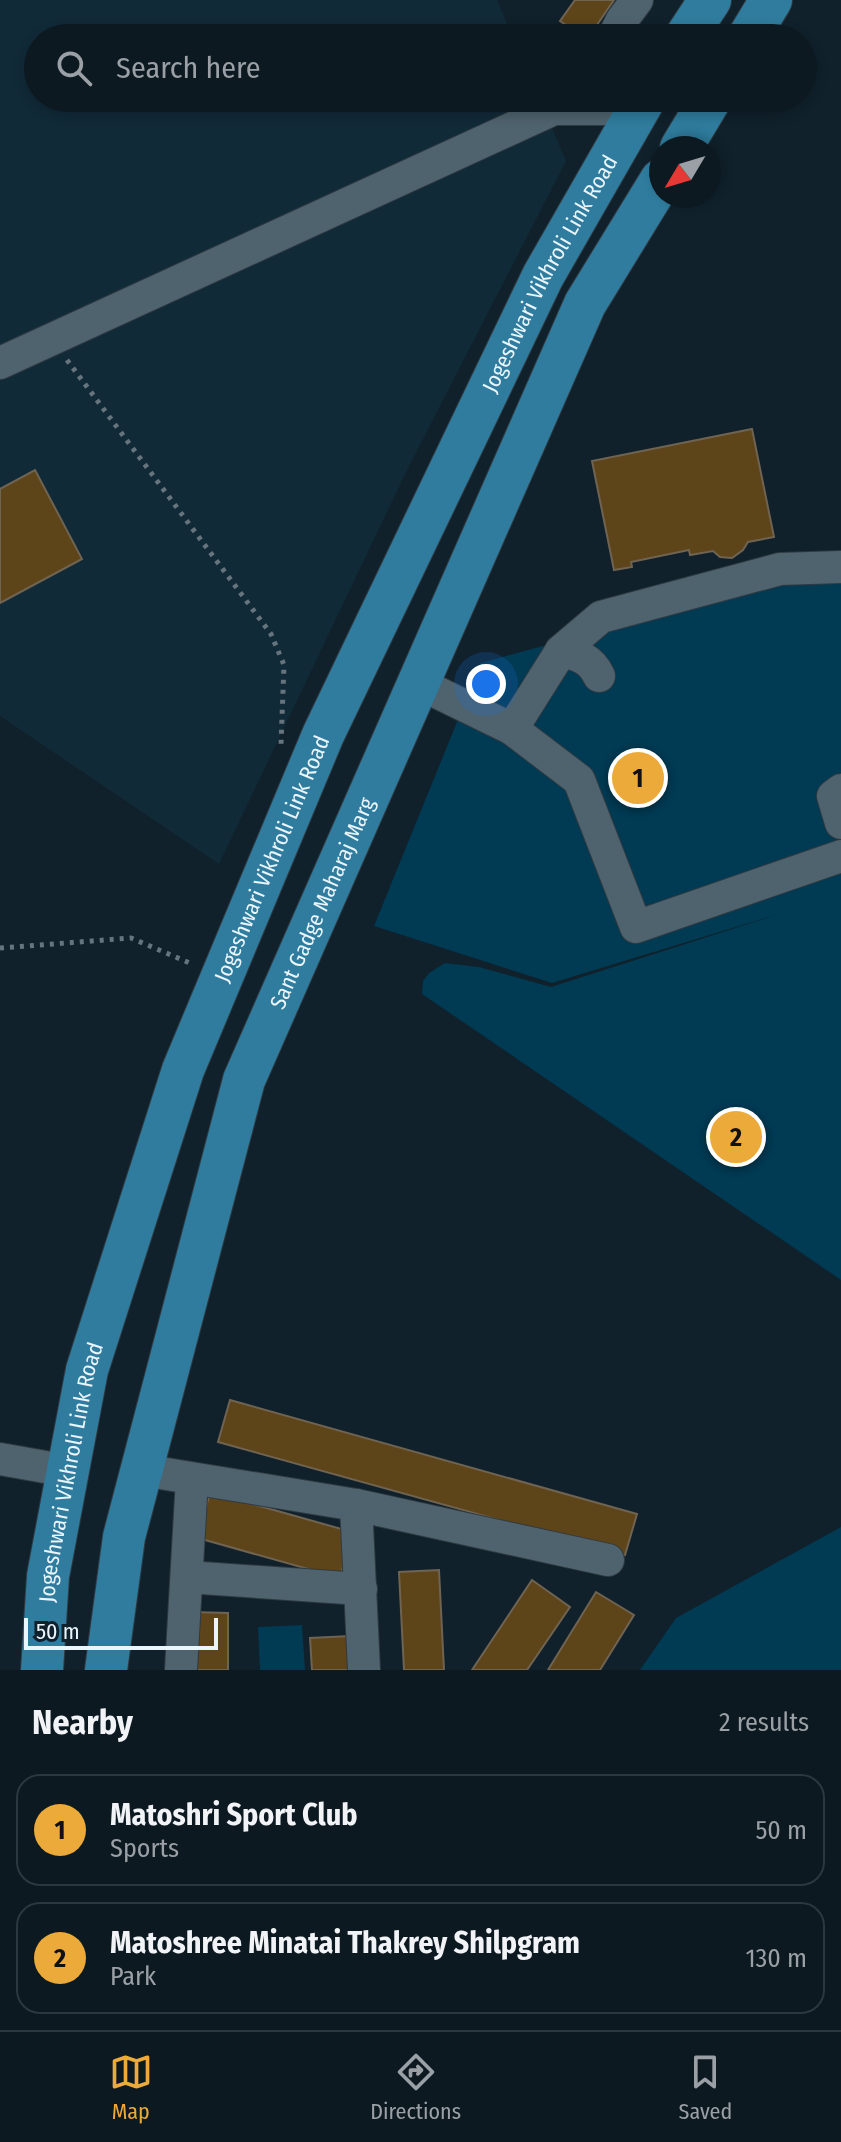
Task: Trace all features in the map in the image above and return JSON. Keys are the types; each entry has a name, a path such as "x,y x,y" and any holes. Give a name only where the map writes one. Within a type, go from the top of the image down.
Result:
{"main road":[{"path":"694,24 710,0"},
{"path":"756,24 771,0"},
{"name":"Jogeshwari Vikhroli Link Road","path":"42,1670 48,1576 92,1355 183,1070 323,735 536,290 631,112"},
{"path":"688,136 703,112"},
{"name":"Sant Gadge Maharaj Marg","path":"106,1670 124,1537 244,1080 585,304 649,200"}],"street":[{"path":"620,24 637,0"},
{"path":"0,363 547,112"},
{"path":"512,729 561,651 601,617 780,569 841,567"},
{"path":"561,651 583,656 599,676"},
{"path":"418,683 512,729 579,780 636,927 841,856"},
{"path":"841,790 833,796 841,823"},
{"path":"0,1459 68,1471"},
{"path":"142,1470 356,1505 608,1560"},
{"path":"181,1670 192,1479"},
{"path":"356,1505 364,1670"},
{"path":"187,1577 361,1589"}],"path":[{"path":"52,339 271,634 284,665 281,751"},
{"path":"0,948 131,938 222,977"}],"shaded area":[{"path":"0,0 497,0 507,24 24,24 24,112 545,112 566,161 406,472 219,864 0,716"},
{"path":"841,564 841,1280 422,994 423,981 445,963 479,967 551,987 785,912 552,983 374,926 481,663"},
{"path":"841,1527 841,1670 640,1670 676,1618"},
{"path":"302,1625 305,1670 260,1670 258,1627"}],"building":[{"path":"575,0 614,0 598,24 564,24 560,21"},
{"path":"752,429 774,537 748,542 732,558 720,557 713,551 690,555 689,550 631,562 632,567 614,570 592,461"},
{"path":"35,470 82,559 0,603 0,489"},
{"path":"230,1400 637,1514 625,1555 218,1442"},
{"path":"210,1492 352,1532 340,1578 198,1538"},
{"path":"439,1570 444,1670 404,1670 399,1572"},
{"path":"532,1580 570,1607 527,1670 472,1670"},
{"path":"596,1592 634,1615 600,1670 548,1670"},
{"path":"191,1612 228,1613 228,1670 191,1670"},
{"path":"350,1636 352,1670 312,1670 310,1638"}],"place":[{"name":"Matoshri Sport Club","path":"638,778"},
{"name":"Matoshree Minatai Thakrey Shilpgram","path":"736,1137"}]}
